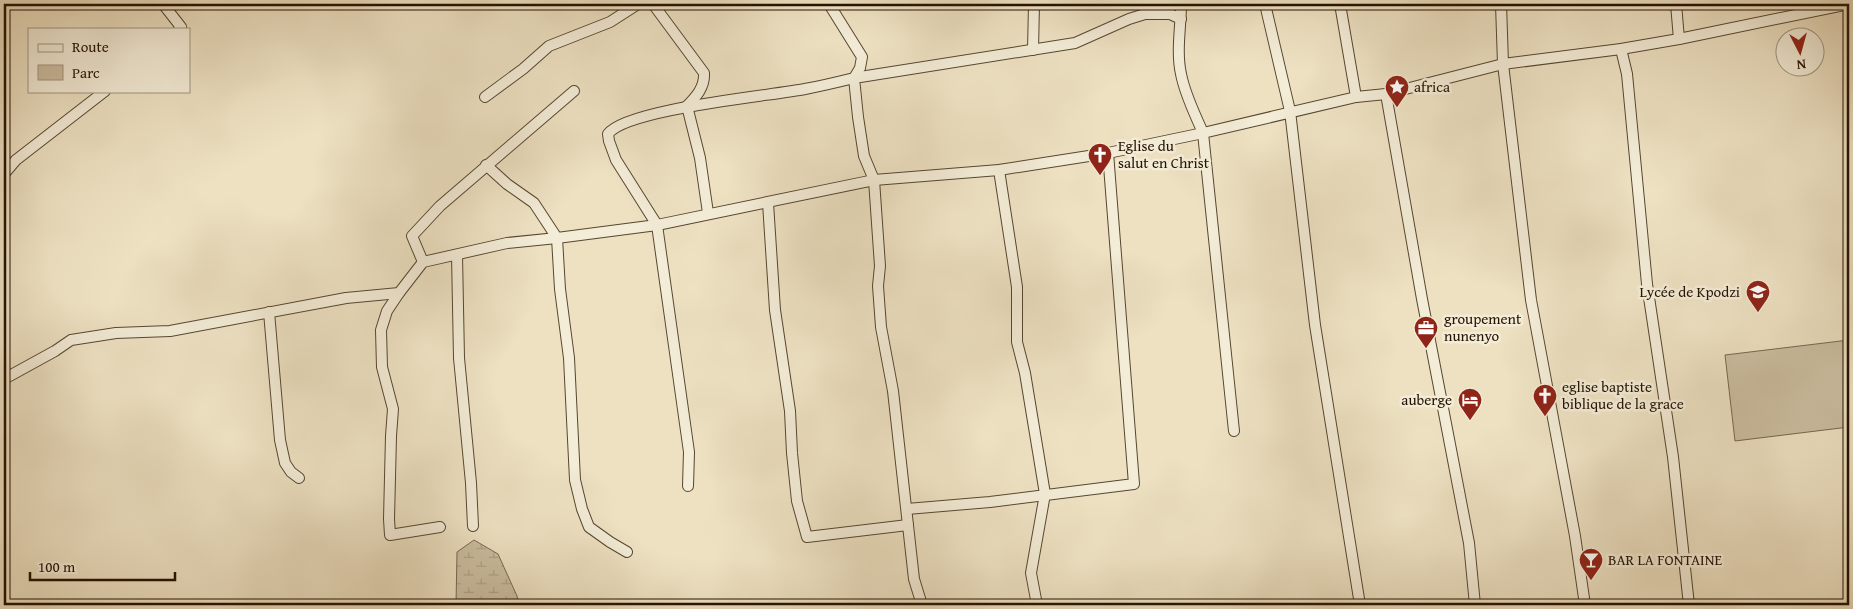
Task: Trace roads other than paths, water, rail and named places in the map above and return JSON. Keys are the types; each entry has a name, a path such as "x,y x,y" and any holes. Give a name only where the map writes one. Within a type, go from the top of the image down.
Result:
{"street":[{"path":"163,4 180,28"},
{"path":"484,97 523,69 549,46 610,22 638,4"},
{"path":"653,4 704,73 705,82 687,106"},
{"path":"829,4 862,57 860,68 854,78 864,156 874,180 880,266 878,286 881,327 893,391 914,579 922,605"},
{"path":"1034,4 1034,50"},
{"path":"1181,4 1178,46 1180,73 1202,133 1234,431"},
{"path":"1265,4 1290,111 1315,325 1360,605"},
{"path":"1340,4 1356,97"},
{"path":"1501,4 1503,64 1531,300 1575,536 1585,605"},
{"path":"1676,4 1679,39"},
{"path":"440,527 390,535 393,409 382,367 381,330 387,311 399,292 423,262 507,243 657,225 874,180 999,170 1108,152 1202,133 1356,97 1386,94 1503,64 1621,49 1679,39 1849,4"},
{"path":"688,486 689,452 657,225 616,160 608,134 612,129 633,120 687,106 805,89 854,78 1075,44 1145,14 1170,14 1180,19"},
{"path":"1621,49 1627,74 1647,284 1673,457 1688,605"},
{"path":"423,262 412,236 440,206 574,91"},
{"path":"4,174 16,160 104,92"},
{"path":"1386,94 1422,299 1469,543 1475,605"},
{"path":"687,106 700,158 708,213"},
{"path":"907,509 990,502 1134,484 1108,152"},
{"path":"486,165 534,203 557,238 560,289 569,358 577,489 589,527 627,552"},
{"path":"999,170 1017,287 1017,342 1025,373 1045,494 1031,573 1037,605"},
{"path":"768,203 775,310 790,412 797,501 807,537 908,525"},
{"path":"457,255 460,358 473,526"},
{"path":"4,379 71,340 116,333 170,330 346,298 399,292"},
{"path":"269,312 280,440 284,463 299,478"}],"place":[{"name":"africa","path":"1397,108"},
{"name":"Eglise du salut en Christ","path":"1100,176"},
{"name":"Lycée de Kpodzi","path":"1758,313"},
{"name":"groupement nunenyo","path":"1426,349"},
{"name":"eglise baptiste biblique de la grace","path":"1545,417"},
{"name":"auberge","path":"1470,421"},
{"name":"BAR LA FONTAINE","path":"1591,581"}]}
